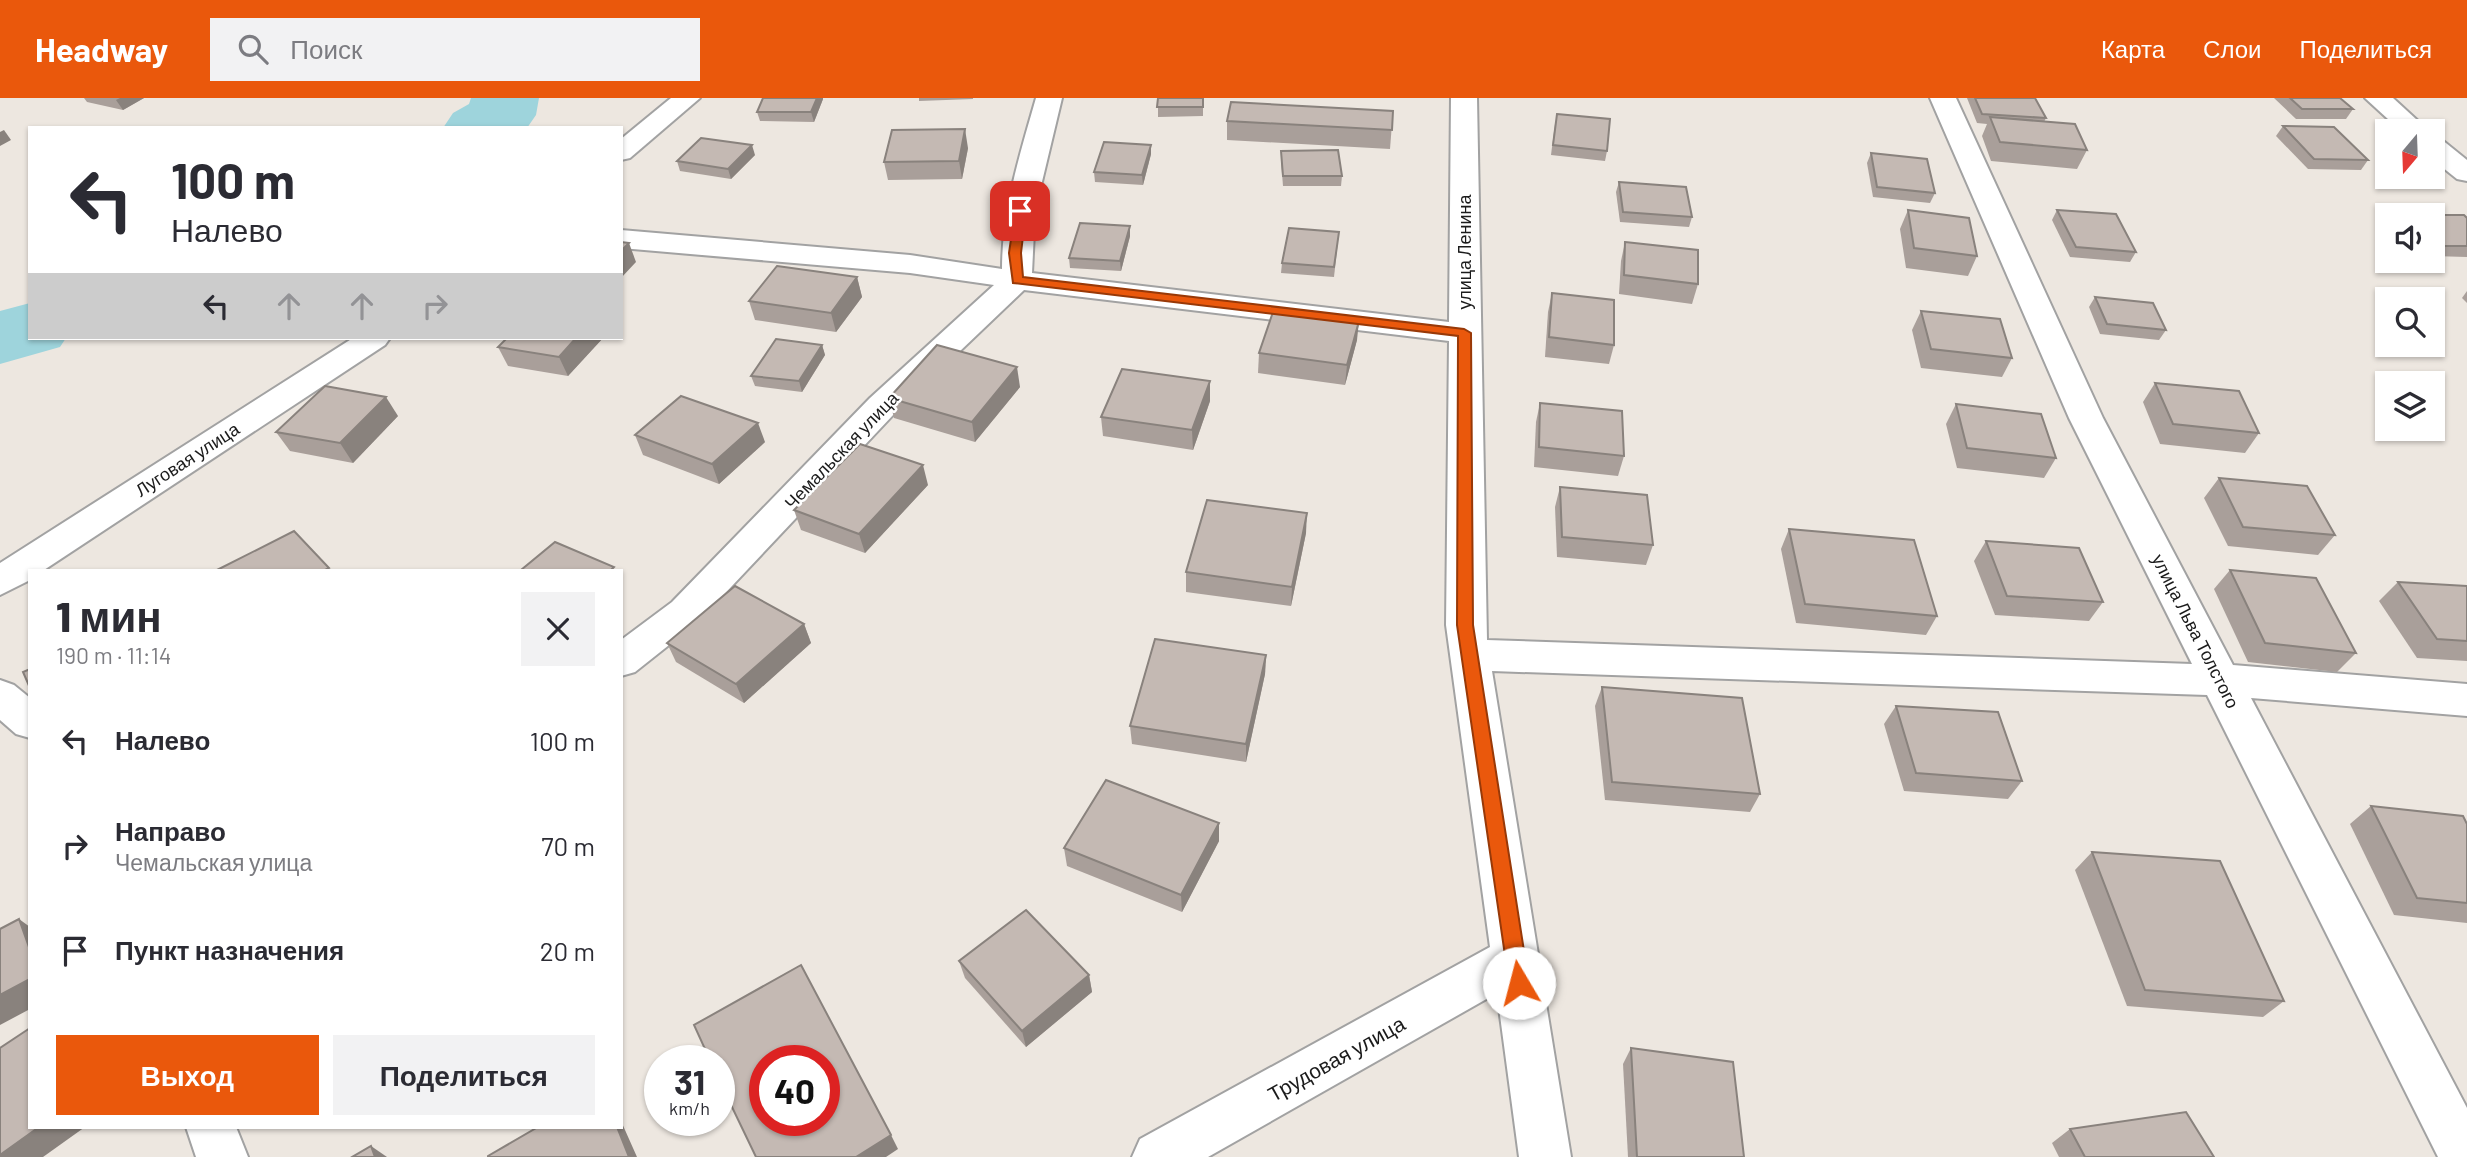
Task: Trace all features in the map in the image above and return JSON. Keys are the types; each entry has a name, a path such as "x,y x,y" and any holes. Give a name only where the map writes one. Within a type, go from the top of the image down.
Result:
{"street":[{"path":"623,150 687,98"},
{"path":"1017,280 1015,253 1023,190 1049,98"},
{"name":"улица Ленина","path":"1464,98 1465,625 1545,1157"},
{"name":"улица Льва Толстого","path":"1942,98 2086,418 2465,1157"},
{"path":"2378,98 2402,119"},
{"path":"2445,155 2467,173"},
{"path":"623,239 897,263 1017,280 1464,333"},
{"name":"Чемальская улица","path":"623,659 685,612 883,406 1017,280"},
{"name":"Луговая улица","path":"0,581 371,340"},
{"path":"1469,655 2221,680 2467,700"},
{"path":"0,696 28,720"},
{"name":"Трудовая улица","path":"1158,1157 1515,958"},
{"path":"212,1129 222,1157"}],"building":[{"path":"763,98 817,98 811,112 757,112"},
{"path":"1158,98 1203,98 1203,107 1157,107"},
{"path":"1975,98 2035,98 2046,118 1982,114"},
{"path":"2290,98 2340,98 2353,109 2302,109"},
{"path":"1231,102 1393,111 1392,130 1227,121"},
{"path":"1557,114 1610,119 1607,151 1553,145"},
{"path":"1990,117 2075,124 2087,150 2000,142"},
{"path":"2283,126 2334,127 2368,160 2314,159"},
{"path":"965,129 959,161 884,162 892,130"},
{"path":"701,138 752,145 728,169 677,161"},
{"path":"1104,142 1151,145 1142,175 1094,172"},
{"path":"1338,150 1342,176 1283,176 1281,151"},
{"path":"1871,153 1927,159 1935,193 1877,187"},
{"path":"1619,182 1686,187 1692,217 1623,212"},
{"path":"1908,210 1969,218 1977,256 1914,248"},
{"path":"2057,210 2116,214 2136,252 2076,247"},
{"path":"2445,215 2464,215 2467,218 2467,246 2445,246"},
{"path":"1080,223 1130,226 1120,261 1069,258"},
{"path":"1289,228 1339,232 1334,267 1282,263"},
{"path":"1625,242 1698,250 1698,284 1624,275"},
{"path":"777,266 857,277 831,313 749,301"},
{"path":"1552,293 1614,300 1614,345 1549,337"},
{"path":"2095,297 2153,303 2166,330 2107,324"},
{"path":"1274,309 1359,321 1347,365 1259,353"},
{"path":"1921,311 2000,319 2012,358 1931,349"},
{"path":"776,339 822,345 799,381 751,376"},
{"path":"505,340 574,340 559,357 498,347"},
{"path":"937,345 1017,367 972,422 889,398"},
{"path":"1122,369 1210,381 1192,430 1101,417"},
{"path":"2155,383 2239,391 2259,433 2173,424"},
{"path":"325,386 386,397 340,443 276,432"},
{"path":"681,396 758,423 712,464 635,435"},
{"path":"1540,403 1622,411 1624,456 1539,447"},
{"path":"1956,404 2041,414 2056,458 1967,448"},
{"path":"860,444 923,465 859,534 794,510"},
{"path":"2219,478 2307,486 2335,535 2243,527"},
{"path":"1560,487 1647,495 1653,545 1562,537"},
{"path":"1207,500 1307,513 1292,587 1186,572"},
{"path":"1789,529 1914,540 1937,616 1805,604"},
{"path":"294,531 329,568 327,569 219,569"},
{"path":"1986,541 2079,548 2103,602 2007,596"},
{"path":"555,542 614,567 612,569 522,569"},
{"path":"2230,570 2316,578 2356,653 2265,643"},
{"path":"2398,582 2467,586 2467,641 2437,639"},
{"path":"735,586 804,624 736,684 667,643"},
{"path":"1155,639 1266,655 1246,744 1130,726"},
{"path":"28,670 28,683 23,672"},
{"path":"1602,687 1742,698 1760,794 1612,782"},
{"path":"1896,706 1998,712 2022,781 1916,773"},
{"path":"1106,780 1219,823 1181,895 1064,848"},
{"path":"2371,806 2463,816 2467,824 2467,903 2417,898"},
{"path":"2092,852 2220,861 2284,1001 2145,990"},
{"path":"1026,910 1089,975 1022,1031 959,961"},
{"path":"19,919 28,944 28,980 0,995 0,929"},
{"path":"801,965 891,1135 856,1157 756,1157 735,1113 735,1045 703,1045 694,1025"},
{"path":"28,1029 28,1129 36,1129 0,1155 0,1048"},
{"path":"1631,1048 1733,1062 1744,1157 1637,1157"},
{"path":"2186,1112 2214,1157 2085,1157 2070,1129"},
{"path":"535,1129 618,1129 629,1157 488,1157"},
{"path":"371,1146 375,1157 352,1157"}],"waterway":[{"path":"482,126 501,115 505,98"},
{"path":"0,338 28,330"}],"route":[{"path":"1020,211 1015,253 1017,280 1255,306 1464,333 1465,625 1519,983"}]}
